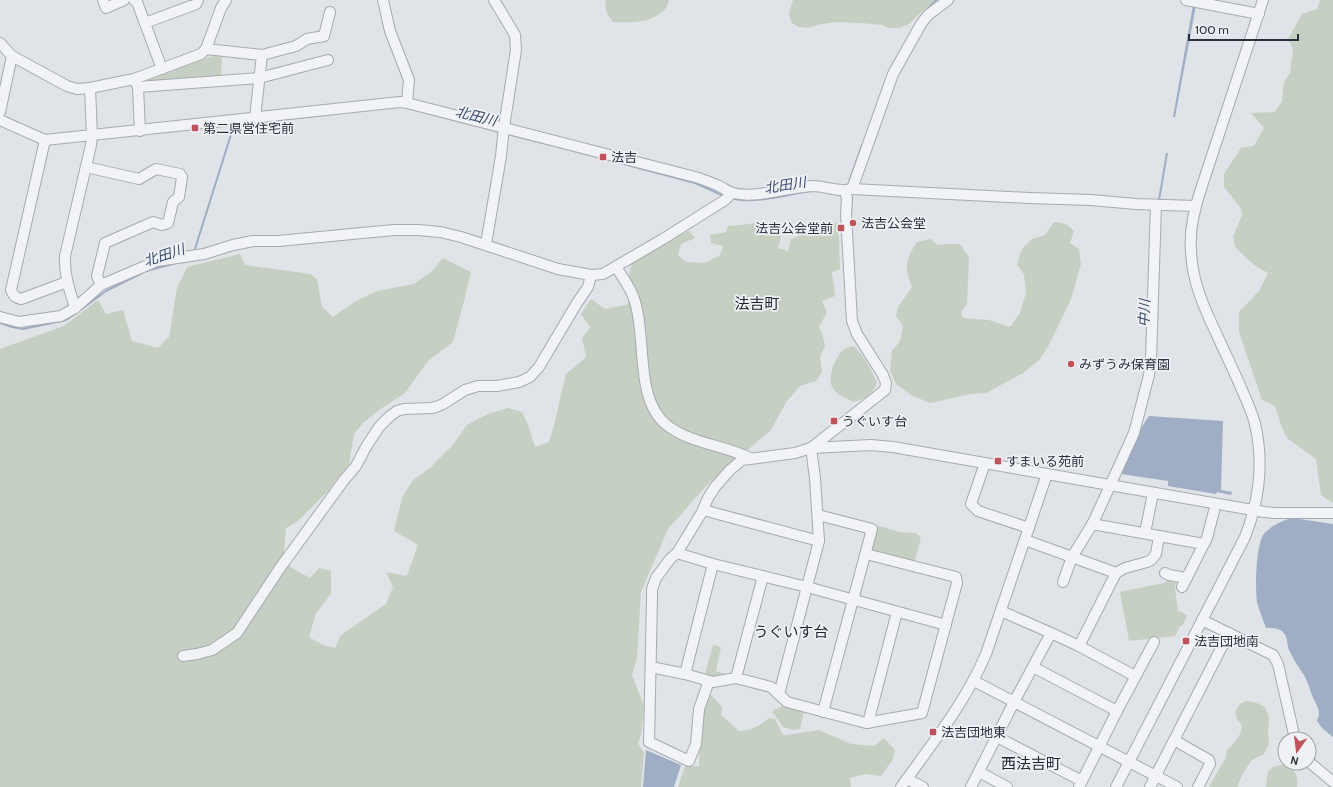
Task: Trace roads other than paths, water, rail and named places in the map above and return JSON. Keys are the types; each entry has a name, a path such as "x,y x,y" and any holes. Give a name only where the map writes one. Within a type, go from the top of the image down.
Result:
{"street":[{"path":"103,0 106,8 124,0"},
{"path":"134,0 137,2 162,69"},
{"path":"145,23 196,4 198,0"},
{"path":"136,83 162,69 201,54 206,49 221,8 226,0"},
{"path":"383,0 390,31 409,80 407,103"},
{"path":"486,244 501,156 516,50 515,35 494,0"},
{"path":"810,448 885,390 886,383 883,375 857,334 852,321 846,214 847,199 849,190 893,74 921,24 928,15 948,0"},
{"path":"1116,787 1244,537 1254,510 1259,483 1259,451 1257,436 1250,410 1232,366 1208,317 1197,287 1191,252 1191,230 1195,206 1263,0"},
{"path":"1192,1 1259,14"},
{"path":"206,49 262,55 296,46 307,39 324,36 330,12"},
{"path":"0,43 12,56 67,86 77,89 136,83 259,78 328,60"},
{"path":"255,118 262,55"},
{"path":"0,112 12,56"},
{"path":"136,83 140,131"},
{"path":"75,308 67,282 65,256 92,136 90,88"},
{"path":"0,120 45,140 400,102 504,127 699,178 732,193 755,194 801,186 817,186 849,190 1195,206"},
{"path":"45,140 11,290 12,294 16,298 21,299 67,282"},
{"path":"86,167 139,179 156,168 180,174 182,177 179,197 173,202 168,223 162,225 152,222 105,243 97,276 101,285"},
{"path":"0,317 19,322 61,316 75,308 101,285 157,261 194,256 253,241 299,239 402,230 440,232 461,236 558,269 591,275 603,274 725,200 732,193"},
{"path":"1064,582 1072,557 1092,524 1111,486 1134,433 1149,375 1158,205"},
{"path":"616,267 629,287 636,302 641,331 646,385 650,402 657,415 667,425 680,434 737,451 750,458"},
{"path":"183,656 212,650 237,634 280,568 340,485 356,466 378,427 397,411 404,409 436,407 465,390 478,386 497,386 519,382 530,377 539,367 588,287 591,275"},
{"path":"709,681 699,709 696,744 689,760 649,742 652,589 656,578 670,559 677,553 703,510 711,492 723,477 742,460 795,453 810,448 871,445 893,446 1111,486 1254,510 1274,513 1333,513"},
{"path":"779,694 819,541 815,478 810,448"},
{"path":"985,463 971,504 978,511 1029,528"},
{"path":"923,787 904,783 950,721 974,681 986,654 1047,474"},
{"path":"1145,534 1153,493"},
{"path":"703,510 819,541"},
{"path":"1182,588 1207,538 1214,511"},
{"path":"818,515 872,529 823,712"},
{"path":"1092,524 1204,544"},
{"path":"1079,646 1116,573 1125,568 1151,560 1156,554 1159,536"},
{"path":"1025,540 1116,573"},
{"path":"677,553 713,564 807,587 946,625"},
{"path":"650,667 685,674 713,682 736,678 771,687 786,702 868,723 922,712 957,584 956,577 866,554"},
{"path":"685,674 713,564"},
{"path":"1165,574 1187,578"},
{"path":"736,678 762,576"},
{"path":"1001,611 1079,646 1135,676"},
{"path":"868,723 897,612"},
{"path":"1202,620 1273,656 1278,664 1293,731"},
{"path":"971,787 1051,633"},
{"path":"1150,787 1229,633"},
{"path":"997,737 1081,784 1117,711 1154,642"},
{"path":"1033,668 1117,711"},
{"path":"974,681 1177,787"},
{"path":"1174,740 1209,760 1210,764 1198,787"},
{"path":"1317,769 1333,782"},
{"path":"979,772 1007,787"}],"water":[{"path":"1197,0 1175,117 1173,117 1193,5"},
{"path":"1166,153 1168,153 1160,200 1158,200"},
{"path":"1149,416 1223,421 1221,490 1232,492 1231,495 1168,486 1168,481 1121,474 1140,430"},
{"path":"1293,518 1333,524 1333,737 1322,728 1317,721 1319,710 1305,677 1289,650 1285,634 1277,629 1266,628 1257,602 1256,569 1258,551 1262,537 1275,525"},
{"path":"646,750 681,765 674,787 643,787"}],"waterway":[{"name":"北田川","path":"925,12 936,0"},
{"name":"北田川","path":"194,252 234,125 323,115"},
{"name":"北田川","path":"844,185 848,185 862,145"},
{"name":"北田川","path":"598,157 695,183 724,196"},
{"name":"北田川","path":"732,198 740,200 760,200 810,191"},
{"name":"北田川","path":"146,271 180,262"},
{"name":"北田川","path":"79,311 106,291 140,274"},
{"name":"北田川","path":"0,323 23,329 66,320 75,314"}],"place":[{"name":"第二県営住宅前","path":"195,128"},
{"name":"法吉","path":"603,157"},
{"name":"法吉公会堂","path":"853,223"},
{"name":"法吉公会堂前","path":"841,228"},
{"name":"みずうみ保育園","path":"1071,364"},
{"name":"うぐいす台","path":"834,421"},
{"name":"すまいる苑前","path":"998,461"},
{"name":"法吉団地南","path":"1186,641"},
{"name":"法吉団地東","path":"933,732"}],"district":[{"name":"法吉町","path":"757,304"},
{"name":"うぐいす台","path":"791,632"},
{"name":"西法吉町","path":"1031,764"}],"water label":[{"name":"中川","path":"1144,313"}]}
